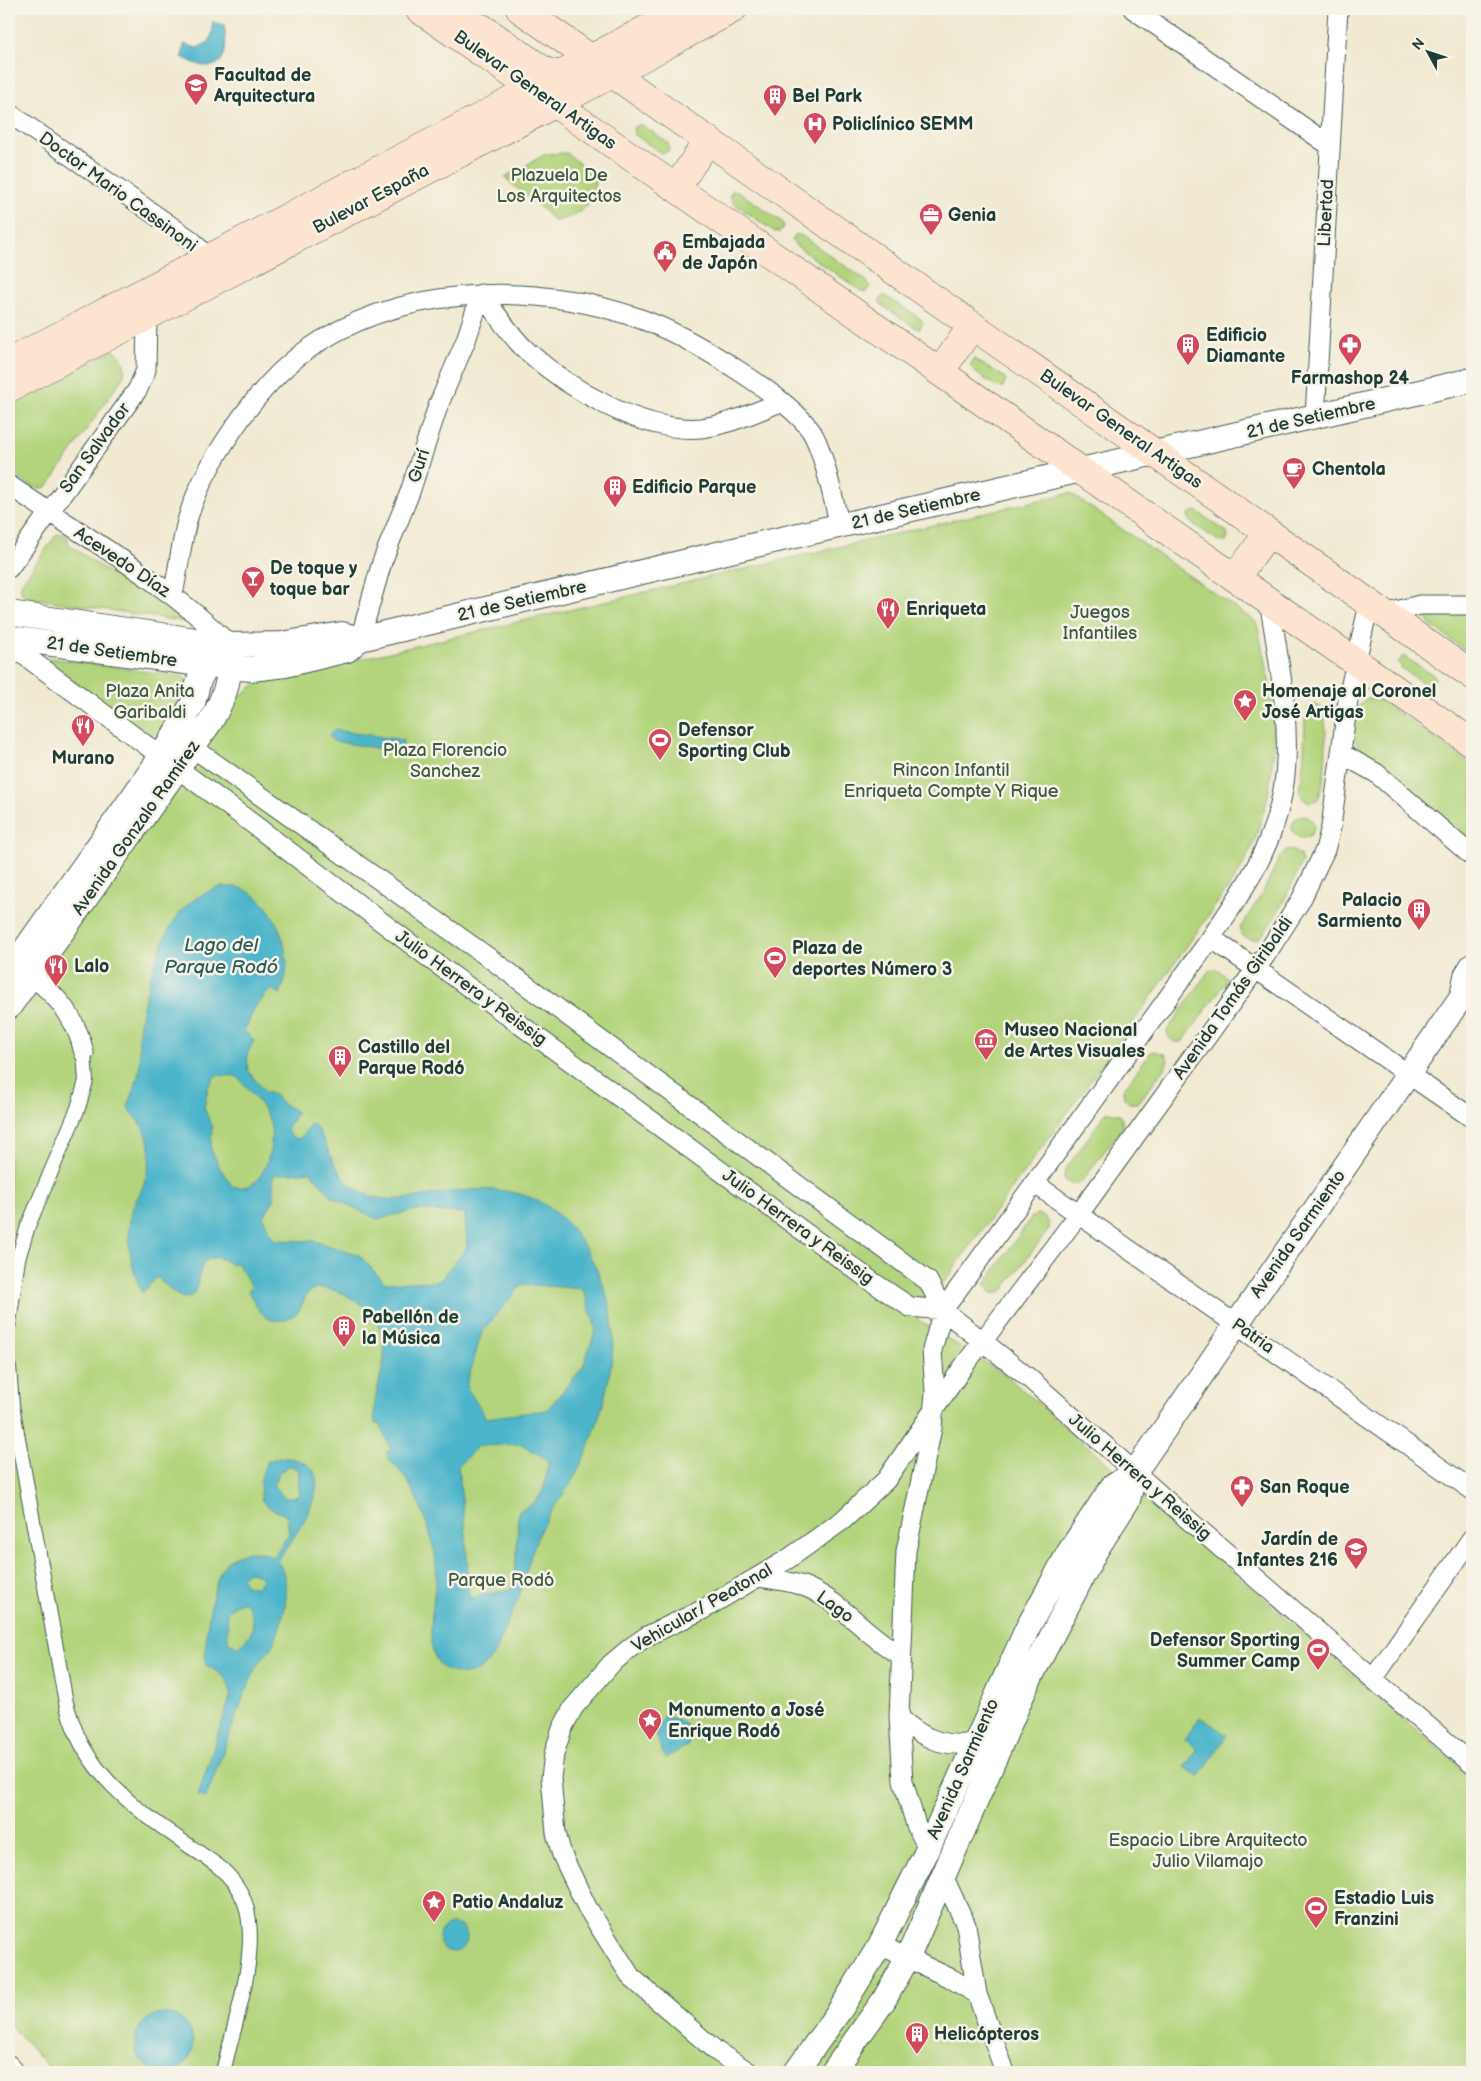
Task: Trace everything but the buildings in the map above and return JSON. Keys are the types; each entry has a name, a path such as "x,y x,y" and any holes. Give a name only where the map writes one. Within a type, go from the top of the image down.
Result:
{"main road":[{"name":"Bulevar General Artigas","path":"520,9 1472,674"},
{"name":"Bulevar España","path":"544,97 562,74 602,66 684,9"},
{"name":"Bulevar España","path":"9,362 214,268 602,66 733,9"},
{"name":"Bulevar General Artigas","path":"422,11 1472,743"},
{"path":"422,11 482,28 537,67 546,72 562,74"},
{"path":"676,188 708,140"},
{"name":"Bulevar España","path":"9,388 147,317 214,268"},
{"path":"940,372 972,326"},
{"path":"1236,577 1268,533"}],"street":[{"path":"1133,9 1329,145"},
{"name":"Libertad","path":"1315,417 1338,9"},
{"name":"Doctor Mario Cassinoni","path":"9,113 191,240 214,268"},
{"path":"481,294 525,349 548,369 573,387 647,422 670,428 700,428 724,424 781,402"},
{"path":"173,595 188,520 199,490 230,435 265,388 286,366 332,334 363,319 432,300 481,294 529,295 601,307 635,317 668,330 700,347 759,384 799,417 814,434 840,526"},
{"name":"Gurí","path":"360,640 382,562 410,492 438,406 466,340 481,294"},
{"name":"San Salvador","path":"9,568 138,389 146,370 148,350 147,317"},
{"name":"21 de Setiembre","path":"9,612 230,656 281,644 342,634 360,640 1156,452 1472,380"},
{"name":"Acevedo Díaz","path":"9,485 173,595 203,618 230,656"},
{"path":"928,1848 916,1825 904,1781 899,1717 906,1551 934,1411 935,1392 932,1350 943,1310 1211,938 1261,856 1274,826 1282,795 1286,753 1283,701 1269,601"},
{"path":"1377,609 1420,605 1472,605"},
{"name":"Avenida Tomás Giribaldi","path":"984,1341 1079,1214 1255,969 1301,900 1324,850 1335,812 1349,693 1355,662 1377,609"},
{"name":"21 de Setiembre","path":"9,638 207,665"},
{"name":"Julio Herrera y Reissig","path":"9,644 437,964 874,1283 910,1307 943,1310"},
{"name":"Avenida Gonzalo Ramírez","path":"9,1007 16,968 184,741 224,699 228,688 230,656 216,653 207,665 199,680 184,741"},
{"name":"Julio Herrera y Reissig","path":"184,741 492,960 928,1281 943,1310 984,1341 1472,1764"},
{"path":"1342,754 1370,768 1472,856"},
{"path":"1211,938 1472,1118"},
{"name":"Avenida Sarmiento","path":"833,2072 884,2000 908,1957 1027,1684 1096,1550 1128,1500 1135,1472 1408,1074 1467,993 1466,976 1472,966"},
{"path":"9,1323 16,1267 28,1226 78,1108 86,1081 81,1037 60,1000 16,968"},
{"name":"Patria","path":"1034,1182 1472,1490"},
{"name":"Vehicular/ Peatonal","path":"749,2072 716,2051 631,1977 615,1953 587,1907 562,1855 556,1833 551,1778 554,1754 562,1730 573,1708 611,1664 647,1636 677,1623 759,1576 843,1520 879,1487 886,1480 984,1341"},
{"path":"9,1367 12,1404 23,1468 66,1703 73,1725 92,1760 112,1784 134,1806 230,1876 245,1903 251,1938 249,1965 223,2072"},
{"name":"Avenida Sarmiento","path":"796,2072 842,2007 880,1944 928,1848 1027,1629 1069,1552 1112,1487 1135,1472"},
{"path":"1373,1679 1472,1538"},
{"name":"Lago","path":"759,1576 807,1587 843,1609 876,1639 901,1655"},
{"path":"899,1717 923,1736 938,1742 951,1745 975,1743"},
{"path":"944,1878 966,1925 976,1994 1005,2072"},
{"path":"880,1944 952,1979 976,1994"},
{"path":"9,2065 15,2072"}],"green space":[{"path":"641,124 668,143 669,149 667,152 661,153 634,134 633,128"},
{"name":"Plazuela De Los Arquitectos","path":"567,153 595,177 594,187 589,202 584,208 578,213 554,221 543,209 505,177 546,154"},
{"path":"733,190 739,192 782,222 784,227 779,233 775,232 732,202 733,200 729,197"},
{"path":"796,234 802,236 868,282 870,286 866,292 861,291 795,245 792,241"},
{"path":"884,295 921,319 923,323 919,330 879,302"},
{"path":"113,350 120,355 124,362 123,377 48,486 38,488 33,486 9,470 9,402"},
{"path":"974,359 1004,377 1006,381 1002,388 998,385 997,387 973,371 974,369 970,366"},
{"name":"Parque Rodó","path":"1070,493 1257,623 1272,696 1274,749 1268,797 1255,840 1240,871 1129,1028 917,1319 1010,1379 1472,1778 1472,2072 53,2072 9,2023 9,1022 240,696 257,683"},
{"path":"1196,511 1227,532 1228,538 1226,541 1220,542 1189,521 1188,514"},
{"path":"57,534 63,534 68,537 68,544 122,582 135,582 186,616 186,622 25,597 21,591 21,584"},
{"path":"1431,612 1472,613 1472,655 1429,624 1428,619"},
{"path":"1403,656 1433,675 1435,679 1430,686 1401,668 1402,666 1398,663"},
{"name":"Plaza Anita Garibaldi","path":"49,658 184,677 187,681 183,698 160,739 153,739 46,661"},
{"path":"1368,698 1383,702 1472,765 1472,843 1407,794 1360,748 1354,738 1353,721 1360,705"},
{"path":"1315,704 1323,709 1325,717 1326,756 1320,793 1317,800 1310,802 1303,799 1300,791 1304,756 1305,719 1309,708"},
{"path":"1303,816 1311,819 1314,827 1311,835 1303,838 1295,835 1292,827 1295,819"},
{"path":"1291,850 1300,855 1302,862 1289,891 1272,922 1260,937 1255,940 1245,938 1240,928 1261,896 1280,857 1286,851"},
{"path":"1212,969 1217,969 1226,977 1225,983 1184,1040 1181,1042 1173,1041 1168,1036 1167,1031"},
{"path":"1153,1051 1165,1054 1168,1060 1166,1066 1138,1103 1129,1103 1124,1098 1123,1090"},
{"path":"1109,1112 1119,1114 1122,1118 1122,1128 1082,1181 1079,1184 1071,1184 1064,1179 1065,1170 1105,1114"},
{"path":"1037,1214 1046,1218 1049,1223 1049,1229 1003,1290 996,1294 991,1292 986,1287 986,1283 1031,1218"}],"water":[{"path":"212,22 224,25 225,49 219,63 213,66 204,66 182,57 184,44 197,48 209,42 213,31"},
{"path":"334,730 403,740 400,752 333,741 329,735"},
{"name":"Lago del Parque Rodó","path":"237,887 253,894 271,913 282,938 287,963 286,978 280,994 271,989 256,1006 244,1031 254,1040 247,1055 248,1071 264,1091 274,1095 283,1104 297,1112 287,1129 288,1133 296,1139 299,1138 311,1123 314,1124 340,1173 353,1187 370,1196 399,1199 456,1191 503,1191 524,1195 543,1204 561,1217 577,1235 592,1260 607,1297 612,1320 612,1358 604,1399 591,1440 572,1481 540,1531 518,1598 495,1652 485,1665 471,1673 461,1674 448,1670 441,1666 435,1657 431,1631 436,1573 435,1553 429,1530 415,1495 405,1477 387,1456 386,1452 391,1450 379,1423 375,1424 374,1410 384,1357 384,1344 381,1331 369,1311 344,1294 325,1288 316,1288 308,1293 299,1311 287,1319 276,1321 270,1319 261,1312 248,1291 252,1287 237,1263 231,1265 220,1258 208,1259 205,1262 200,1270 194,1292 187,1298 175,1293 157,1277 142,1293 138,1284 130,1254 129,1234 131,1214 146,1177 150,1149 145,1132 128,1107 139,1071 139,1033 143,1005 159,954 172,924 187,905 214,889","holes":["216,1075 236,1076 268,1116 271,1130 268,1161 264,1170 252,1184 242,1187 232,1186 220,1168 211,1149 212,1126 204,1108 208,1087","310,1171 332,1197 377,1219 416,1210 465,1213 467,1247 440,1281 385,1283 359,1255 314,1241 274,1240 263,1217 274,1200 273,1175","522,1284 583,1289 596,1329 583,1367 547,1410 486,1418 466,1386 482,1332","521,1444 548,1460 546,1479 542,1492 534,1502 518,1512 517,1552 512,1589 469,1598 466,1535 458,1466 478,1446"]},
{"path":"279,1457 305,1463 315,1474 316,1486 308,1514 277,1561 282,1570 286,1593 283,1617 279,1629 270,1650 255,1671 246,1690 206,1798 198,1795 230,1698 227,1682 221,1674 206,1665 207,1628 217,1582 226,1563 236,1555 255,1552 273,1557 289,1534 287,1516 270,1508 262,1501 261,1481 267,1462","holes":["290,1465 299,1470 299,1496 285,1498 273,1485 279,1473","248,1572 256,1573 263,1579 255,1588 246,1585 241,1578","245,1601 253,1620 253,1626 248,1637 238,1648 228,1641 227,1612 236,1604"]},
{"path":"663,1716 686,1724 690,1733 687,1746 665,1758 656,1736"},
{"path":"1200,1717 1227,1735 1199,1777 1185,1767 1198,1748 1185,1739"},
{"path":"453,1924 463,1928 467,1938 463,1948 453,1952 443,1948 439,1938 443,1928"},
{"path":"158,2014 170,2014 185,2022 193,2037 193,2049 185,2064 170,2072 158,2072 143,2064 135,2049 135,2037 143,2022"}],"place":[{"name":"Facultad de Arquitectura","path":"196,106"},
{"name":"Bel Park","path":"775,117"},
{"name":"Policlínico SEMM","path":"815,145"},
{"name":"Genia","path":"931,236"},
{"name":"Embajada de Japón","path":"665,273"},
{"name":"Edificio Diamante","path":"1188,366"},
{"name":"Farmashop 24","path":"1350,366"},
{"name":"Chentola","path":"1294,490"},
{"name":"Edificio Parque","path":"615,508"},
{"name":"De toque y toque bar","path":"253,599"},
{"name":"Enriqueta","path":"888,630"},
{"name":"Homenaje al Coronel José Artigas","path":"1245,722"},
{"name":"Murano","path":"83,747"},
{"name":"Defensor Sporting Club","path":"660,761"},
{"name":"Palacio Sarmiento","path":"1419,931"},
{"name":"Plaza de deportes Número 3","path":"775,979"},
{"name":"Lalo","path":"56,987"},
{"name":"Museo Nacional de Artes Visuales","path":"986,1061"},
{"name":"Castillo del Parque Rodó","path":"340,1078"},
{"name":"Pabellón de la Música","path":"344,1348"},
{"name":"San Roque","path":"1242,1508"},
{"name":"Jardín de Infantes 216","path":"1356,1570"},
{"name":"Defensor Sporting Summer Camp","path":"1318,1671"},
{"name":"Monumento a José Enrique Rodó","path":"650,1741"},
{"name":"Patio Andaluz","path":"434,1923"},
{"name":"Estadio Luis Franzini","path":"1316,1929"},
{"name":"Helicópteros","path":"917,2055"}],"park label":[{"name":"Juegos Infantiles","path":"1100,622"},
{"name":"Plaza Florencio Sanchez","path":"445,760"},
{"name":"Rincon Infantil Enriqueta Compte Y Rique","path":"951,780"},
{"name":"Espacio Libre Arquitecto Julio Vilamajo","path":"1208,1850"}]}
